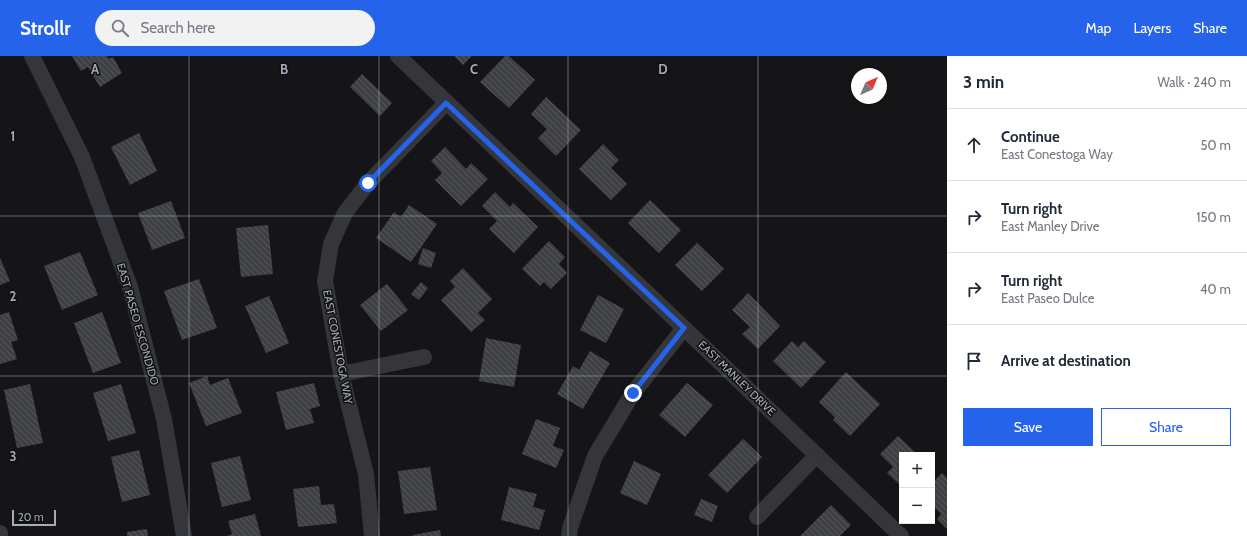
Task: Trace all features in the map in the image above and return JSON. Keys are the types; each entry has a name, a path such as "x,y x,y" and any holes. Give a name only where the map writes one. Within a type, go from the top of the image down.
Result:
{"street":[{"name":"EAST PASEO ESCONDIDO","path":"32,56 82,157 130,287 164,419 184,536"},
{"name":"EAST MANLEY DRIVE","path":"398,56 901,536"},
{"name":"EAST CONESTOGA WAY","path":"372,536 366,474 341,374 325,281 331,244 345,213 368,183 446,103"},
{"path":"569,536 570,528 595,456 633,393 684,328"},
{"path":"341,374 424,357"},
{"path":"757,517 817,455"}],"building":[{"path":"72,56 107,56 109,59 113,57 122,73 100,87 88,67 81,71"},
{"path":"454,56 472,56 463,65"},
{"path":"505,56 509,56 535,80 509,108 480,82"},
{"path":"362,74 392,103 380,116 350,87"},
{"path":"546,97 581,130 556,156 538,138 547,129 531,114"},
{"path":"139,133 157,171 130,185 111,147"},
{"path":"603,144 619,160 611,168 627,184 611,200 579,169"},
{"path":"445,147 466,169 471,163 488,179 461,206 435,180 442,173 431,161"},
{"path":"495,192 510,207 513,203 538,227 514,253 489,229 497,221 482,206"},
{"path":"650,200 681,230 659,253 628,223"},
{"path":"171,201 185,238 152,250 138,213"},
{"path":"409,205 437,224 411,262 376,238 394,212 401,217"},
{"path":"268,225 273,274 241,277 236,228"},
{"path":"549,241 565,257 559,264 567,273 551,289 544,282 540,286 522,269"},
{"path":"697,243 724,269 702,291 675,265"},
{"path":"423,248 436,253 431,268 418,264"},
{"path":"80,252 98,295 62,310 44,266"},
{"path":"0,258 10,281 0,285"},
{"path":"463,268 492,299 478,313 485,320 471,332 441,300 455,287 450,281"},
{"path":"199,279 217,328 182,340 164,291"},
{"path":"421,282 428,288 419,300 411,294"},
{"path":"387,284 408,310 381,331 360,305"},
{"path":"748,293 780,326 758,349 742,334 750,327 732,310"},
{"path":"598,295 624,309 606,343 580,330"},
{"path":"269,296 289,343 266,353 245,306"},
{"path":"9,312 18,340 11,342 17,359 0,364 0,315"},
{"path":"102,312 121,363 93,373 74,323"},
{"path":"486,338 521,345 514,387 479,381"},
{"path":"792,341 798,347 804,341 826,362 801,388 773,361"},
{"path":"590,351 610,363 583,409 557,394 573,366 579,370"},
{"path":"846,372 880,404 850,436 833,420 835,417 819,402"},
{"path":"207,376 210,385 228,378 242,413 206,426 189,383"},
{"path":"314,383 320,406 310,409 314,423 286,430 276,392"},
{"path":"687,383 713,405 685,437 659,415"},
{"path":"30,384 43,443 17,448 4,390"},
{"path":"121,384 136,433 108,441 93,393"},
{"path":"536,419 560,428 553,446 564,450 556,468 522,454"},
{"path":"898,436 915,452 899,452 899,484 887,473 893,467 880,454"},
{"path":"743,439 762,457 727,493 708,475"},
{"path":"139,450 150,495 122,502 111,457"},
{"path":"240,456 251,500 222,507 211,463"},
{"path":"634,461 661,474 647,505 620,493"},
{"path":"430,467 437,510 404,514 398,471"},
{"path":"942,473 947,478 947,529 937,519 941,514 935,508 935,480"},
{"path":"319,486 321,505 334,504 337,523 298,527 293,489"},
{"path":"509,487 537,494 533,507 545,510 539,530 501,520"},
{"path":"701,499 718,506 712,522 694,515"},
{"path":"831,505 851,525 840,536 800,536"},
{"path":"255,514 261,536 227,536 232,534 228,521"},
{"path":"147,529 148,536 127,536 127,532"},
{"path":"440,530 441,536 413,536 413,535"}],"route":[{"path":"368,183 446,103 684,328 633,393"}]}
